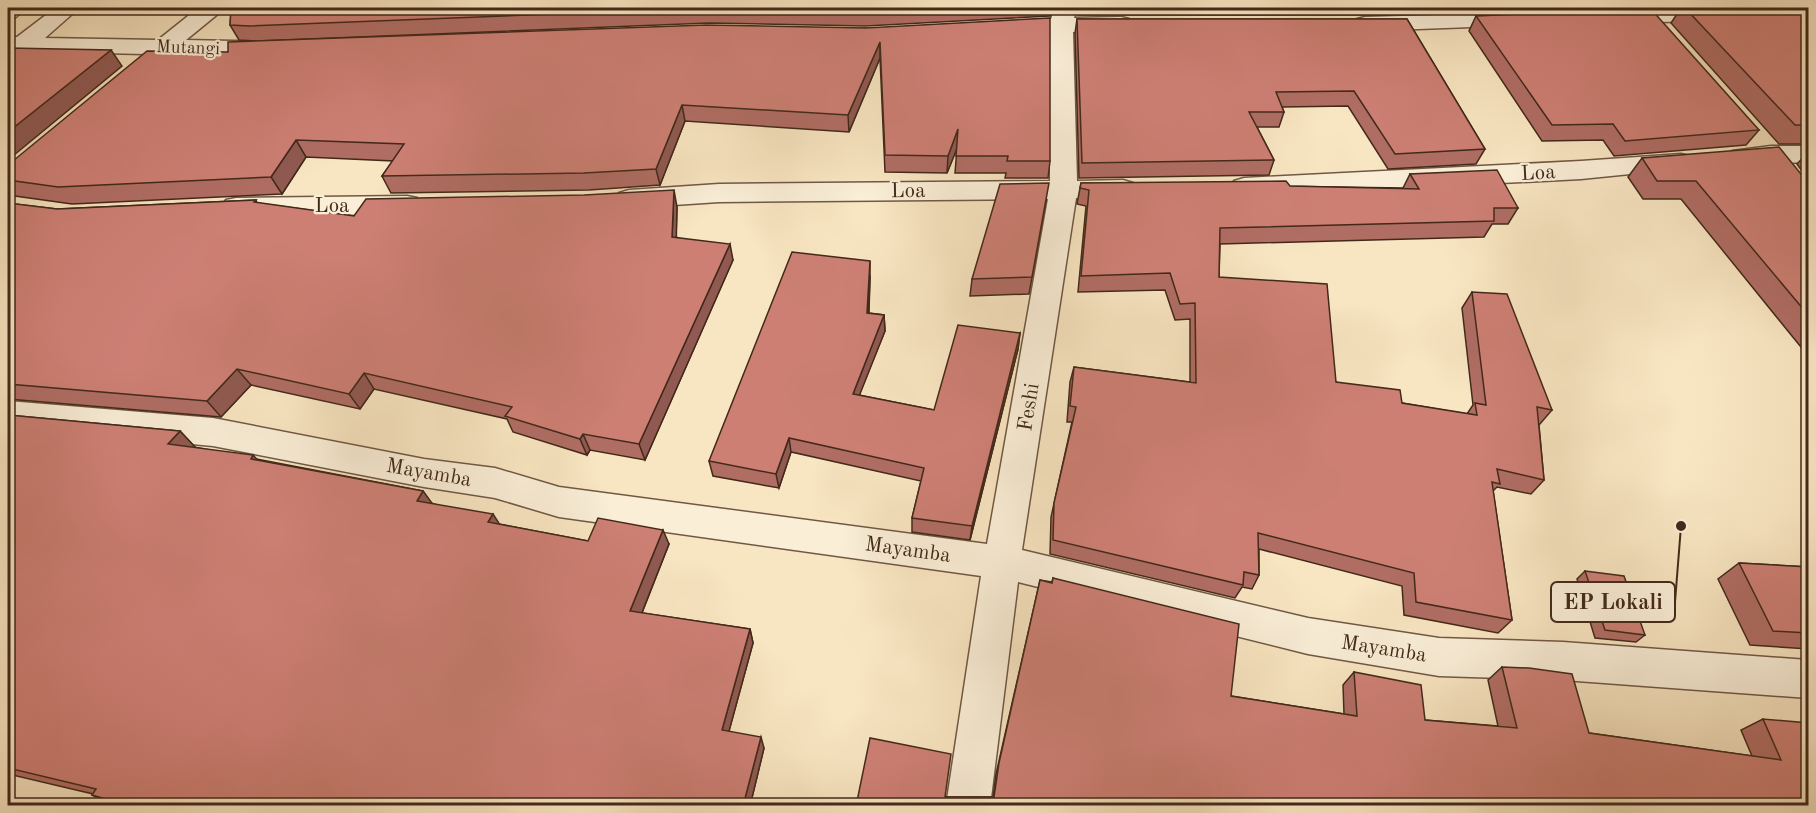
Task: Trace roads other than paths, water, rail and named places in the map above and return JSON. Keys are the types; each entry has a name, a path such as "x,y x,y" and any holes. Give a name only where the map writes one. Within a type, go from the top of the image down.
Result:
{"street":[{"path":"8,12 14,8"},
{"path":"15,44 68,8"},
{"path":"138,68 211,8"},
{"path":"1645,11 1671,41"},
{"path":"1589,17 1645,11 1809,12"},
{"path":"981,29 1063,16 1143,24"},
{"name":"Feshi","path":"968,806 1002,562 1064,188 1063,16"},
{"path":"1340,24 1541,19"},
{"name":"Mutangi","path":"15,44 257,50 290,48"},
{"path":"1763,145 1790,178"},
{"name":"Loa","path":"1214,187 1581,170 1713,160 1763,145 1809,154"},
{"name":"Loa","path":"601,200 719,193 1064,188 1154,189"},
{"name":"Loa","path":"215,208 430,205"},
{"name":"Mayamba","path":"8,414 213,432 424,473 495,483 559,502 1002,562 1308,636 1439,657 1563,661 1809,679"}],"place":[{"name":"EP Lokali","path":"1681,526"}]}
